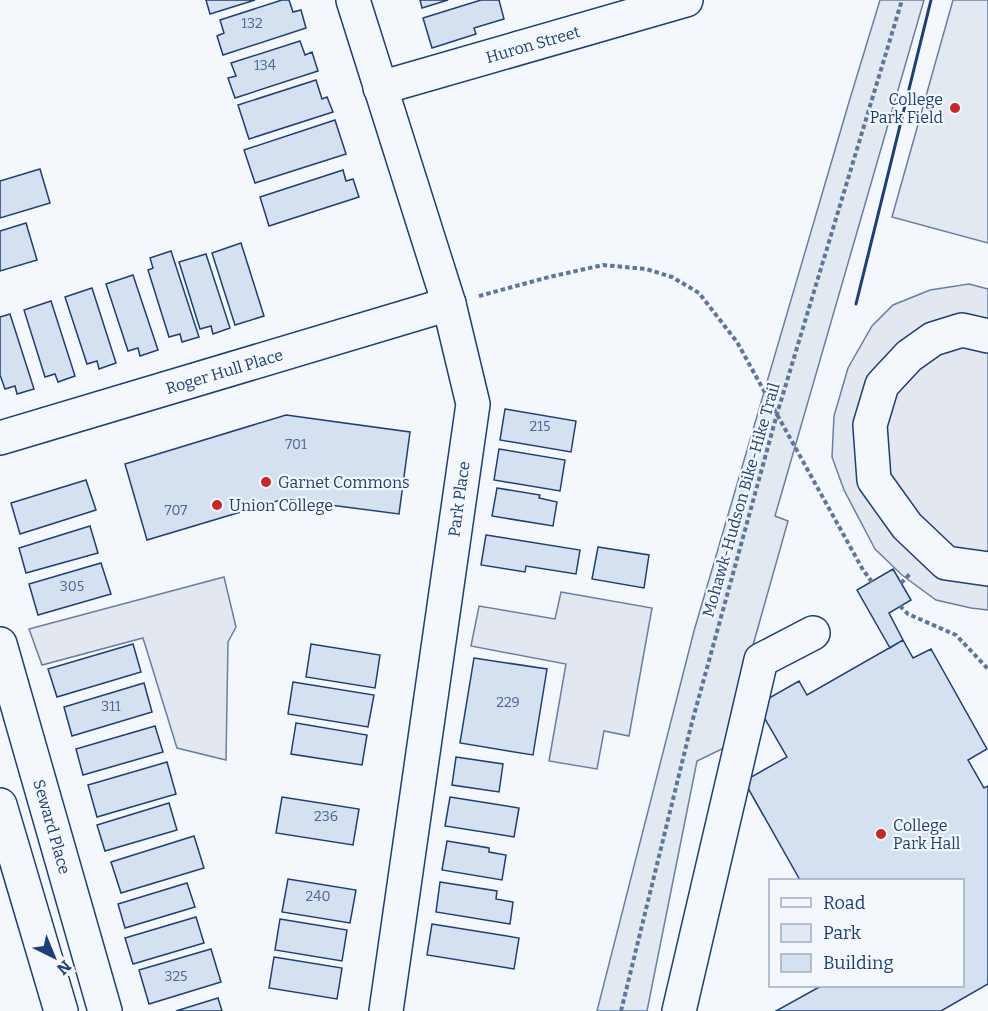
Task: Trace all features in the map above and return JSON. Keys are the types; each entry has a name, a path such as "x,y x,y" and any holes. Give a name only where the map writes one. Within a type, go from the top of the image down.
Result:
{"street":[{"name":"Park Place","path":"353,0 449,304 473,404 386,1011"},
{"name":"Huron Street","path":"380,88 644,6 686,0"},
{"name":"Roger Hull Place","path":"0,438 449,304"},
{"path":"988,336 962,330 933,339 909,356 882,385 870,425 874,480 907,526 946,563 988,569"},
{"path":"679,1011 761,660 813,633"},
{"name":"Seward Place","path":"0,644 105,1011"},
{"path":"0,805 61,1011"}],"path":[{"name":"Mohawk-Hudson Bike-Hike Trail","path":"621,1011 691,726 777,414 902,0"},
{"path":"449,304 603,265 646,269 672,277 699,292 737,342 872,582"},
{"path":"900,606 908,614 956,635 988,669"}],"green space":[{"path":"880,0 924,0 775,516 788,521 724,748 697,761 647,1011 597,1011 694,631"},
{"name":"College Park Field","path":"953,0 988,0 988,243 892,217"}],"shaded area":[{"path":"969,284 988,289 988,610 936,600 902,575 875,549 844,490 832,457 834,416 848,368 872,326 893,305 930,290"},
{"path":"224,577 236,627 228,642 226,760 177,748 143,638 42,665 29,629"},
{"path":"561,592 652,608 629,736 604,731 597,769 549,761 566,664 471,646 479,606 555,619"}],"building":[{"path":"206,0 255,0 210,14"},
{"path":"282,0 289,0 293,12 301,10 306,28 223,55 217,36 224,33 220,20"},
{"path":"420,0 448,0 422,8"},
{"path":"481,0 499,0 504,19 474,28 476,34 432,48 423,18"},
{"path":"300,41 305,55 312,52 318,71 235,98 228,78 236,76 231,63"},
{"path":"316,80 322,99 327,97 333,112 249,139 238,105"},
{"path":"335,120 346,154 255,183 244,150"},
{"path":"40,169 50,203 0,218 0,181"},
{"path":"343,170 346,181 353,179 359,197 269,226 260,197"},
{"path":"26,223 37,260 0,271 0,231"},
{"path":"241,243 264,316 235,325 212,253"},
{"path":"171,251 199,337 182,342 180,334 169,337 148,270 153,268 150,258"},
{"path":"206,254 230,328 213,334 211,326 200,329 179,262"},
{"path":"133,275 158,350 140,356 138,348 128,351 106,284"},
{"path":"92,288 116,363 99,369 97,361 87,364 65,297"},
{"path":"51,301 75,376 58,382 55,374 45,377 24,310"},
{"path":"10,314 34,389 17,394 15,386 5,389 0,375 0,317"},
{"path":"505,409 576,421 571,452 500,440"},
{"name":"Garnet Commons","path":"286,415 410,432 399,514 284,499 147,540 125,464"},
{"path":"499,449 565,460 560,491 494,480"},
{"path":"86,480 96,510 20,534 11,503"},
{"path":"497,488 540,495 539,498 557,502 553,526 492,516"},
{"path":"90,526 98,553 26,573 19,548"},
{"path":"486,535 580,550 576,574 526,566 525,572 481,565"},
{"path":"598,547 649,555 644,588 592,579"},
{"path":"101,563 111,594 38,615 29,584"},
{"path":"893,569 911,600 889,613 903,640 890,648 857,590"},
{"name":"College Park Hall","path":"903,640 913,658 931,649 987,749 968,760 984,788 988,786 988,984 941,1011 776,1011 819,987 964,987 964,879 799,879 744,781 787,757 757,705 799,681 807,695"},
{"path":"133,644 141,672 57,697 48,669"},
{"path":"311,644 380,655 375,688 306,677"},
{"path":"474,658 547,669 533,755 460,743"},
{"path":"293,682 374,695 368,727 288,714"},
{"path":"144,683 152,712 72,736 64,707"},
{"path":"296,723 367,735 362,765 291,754"},
{"path":"155,726 163,752 83,775 76,749"},
{"path":"456,757 503,764 499,792 452,785"},
{"path":"167,762 176,794 97,817 88,785"},
{"path":"282,797 359,809 353,845 276,833"},
{"path":"450,797 519,808 514,837 445,826"},
{"path":"169,803 177,830 105,851 97,825"},
{"path":"194,836 204,868 121,893 111,862"},
{"path":"447,841 489,848 489,852 506,855 502,880 442,870"},
{"path":"288,879 356,890 350,923 282,912"},
{"path":"440,882 497,891 496,899 513,902 510,924 436,912"},
{"path":"187,883 195,907 125,928 118,904"},
{"path":"196,917 204,943 133,964 125,938"},
{"path":"280,919 347,930 342,961 275,950"},
{"path":"432,924 519,938 514,969 427,955"},
{"path":"211,949 221,982 149,1004 139,970"},
{"path":"274,957 342,968 337,999 269,988"},
{"path":"218,998 222,1011 176,1011"}],"wall":[{"path":"856,304 931,0"}],"place":[{"name":"College Park Field","path":"955,108"},
{"name":"Garnet Commons","path":"266,482"},
{"name":"Union College","path":"217,505"},
{"name":"College Park Hall","path":"881,834"}]}
